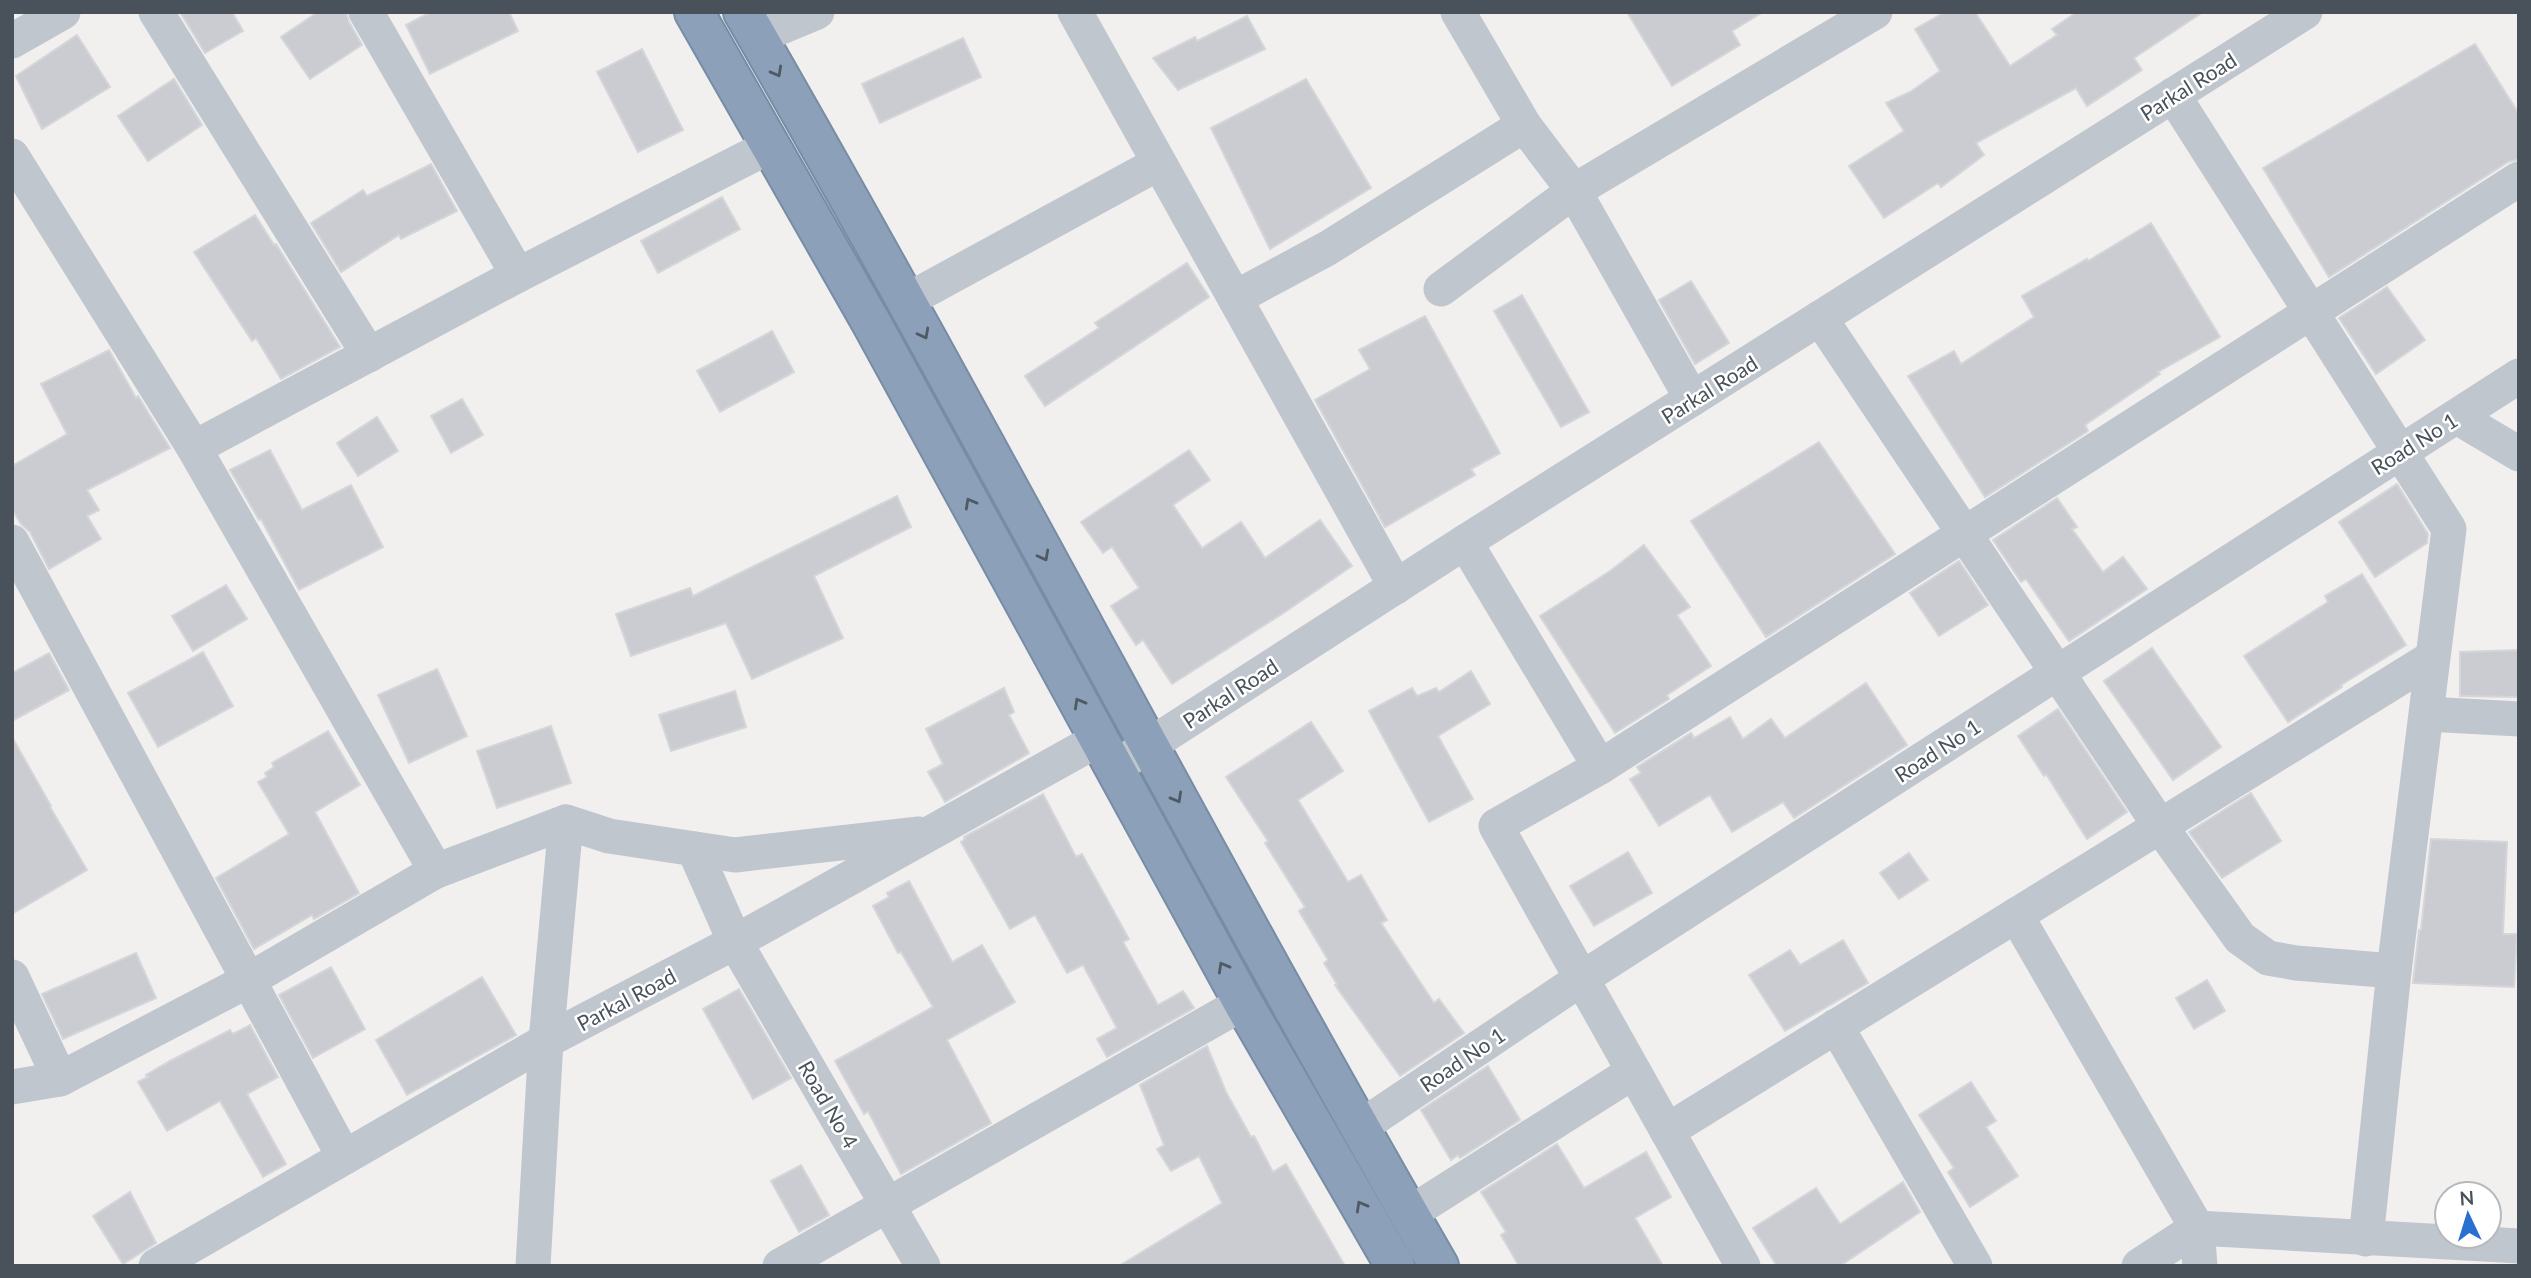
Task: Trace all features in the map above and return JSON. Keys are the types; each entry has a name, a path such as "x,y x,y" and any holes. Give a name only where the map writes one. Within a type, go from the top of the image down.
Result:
{"highway":[{"path":"694,12 872,324 1243,1003 1395,1266"},
{"path":"750,24 906,301 1359,1128 1439,1266"}],"street":[{"path":"12,41 63,12"},
{"path":"156,12 369,355"},
{"path":"366,12 518,275"},
{"path":"750,24 817,12"},
{"path":"1075,12 1396,587"},
{"path":"1441,289 1574,191 1875,12"},
{"name":"Parkal Road","path":"156,1266 546,1041 735,942 936,831 1106,753 1148,746 1465,542 2305,12"},
{"path":"1468,16 1524,125 1574,191 1692,399"},
{"path":"2173,95 2449,528 2394,971 2366,1239"},
{"path":"1236,298 1328,248 1524,125"},
{"path":"194,448 518,275 770,146"},
{"path":"12,156 194,448 436,871"},
{"path":"906,301 1160,163"},
{"path":"1743,1266 1496,826 1600,767 2519,178"},
{"path":"1820,318 2160,826 2241,938 2268,958 2394,971"},
{"name":"Road No 1","path":"1359,1128 1581,979 2519,376"},
{"path":"2457,417 2519,454"},
{"path":"12,542 27,603 247,981 344,1157"},
{"path":"1465,542 1600,767"},
{"path":"1667,1131 2432,658"},
{"path":"2427,714 2519,719"},
{"path":"533,1266 546,1041 566,822"},
{"path":"12,1087 60,1079 247,981 436,871 566,822 609,836 735,855 936,831"},
{"name":"Road No 4","path":"694,849 735,942 923,1266"},
{"path":"2016,915 2197,1228 2200,1266"},
{"path":"12,977 60,1079"},
{"path":"780,1266 1243,1003"},
{"path":"1836,1026 1975,1266"},
{"path":"1409,1214 1633,1072"},
{"path":"2139,1266 2197,1228 2519,1246"}],"building":[{"path":"180,12 232,12 243,31 205,53"},
{"path":"318,12 346,12 362,45 310,79 281,37"},
{"path":"431,12 509,12 518,31 430,74 406,25"},
{"path":"1627,12 1763,12 1732,31 1740,45 1672,86"},
{"path":"1945,12 1975,12 2010,66 2057,35 2052,29 2077,12 2203,12 2134,58 2142,70 2087,106 2076,88 1976,143 1984,155 1941,187 1938,183 1884,218 1849,166 1904,131 1886,103 1910,92 1940,71 1915,29"},
{"path":"1247,16 1265,49 1178,90 1153,58 1195,37 1197,41"},
{"path":"77,35 110,87 42,129 16,76"},
{"path":"963,38 981,77 880,123 862,84"},
{"path":"2475,44 2519,114 2519,159 2508,162 2329,277 2263,168"},
{"path":"642,49 683,130 638,152 597,72"},
{"path":"174,79 202,125 148,161 118,116"},
{"path":"1306,79 1371,188 1270,249 1211,128"},
{"path":"431,164 457,211 401,239 399,235 341,272 311,223 363,190 367,196"},
{"path":"722,197 740,229 658,273 641,241"},
{"path":"255,215 340,347 281,379 256,338 252,341 194,252"},
{"path":"2151,223 2220,337 2158,372 2160,374 2085,425 2088,431 1985,497 1908,376 1954,351 1961,364 2034,317 2022,296"},
{"path":"1187,263 1209,297 1045,406 1025,376 1099,328 1095,323"},
{"path":"1691,281 1729,343 1695,364 1659,300"},
{"path":"2387,287 2425,340 2376,374 2339,318"},
{"path":"1522,295 1589,412 1561,427 1494,311"},
{"path":"1425,316 1500,453 1471,469 1475,475 1385,527 1315,400 1370,369 1359,350"},
{"path":"772,331 794,372 720,412 697,371"},
{"path":"109,350 136,398 138,396 170,448 87,490 99,510 87,516 101,539 49,569 30,532 21,524 12,509 12,466 67,434 41,384"},
{"path":"462,399 483,435 451,453 431,416"},
{"path":"377,417 398,451 358,476 337,443"},
{"path":"1819,442 1895,554 1766,637 1691,521"},
{"path":"270,450 302,510 351,485 383,547 299,590 261,519 259,520 230,470"},
{"path":"1189,450 1210,480 1173,505 1202,548 1241,522 1265,558 1320,520 1352,566 1172,684 1143,640 1136,645 1111,606 1139,588 1112,547 1103,553 1081,522"},
{"path":"2397,484 2428,534 2427,543 2375,577 2339,522"},
{"path":"897,496 911,527 814,576 843,638 752,679 726,623 631,656 616,614 690,588 693,596"},
{"path":"2057,498 2077,527 2072,529 2103,572 2123,557 2147,589 2069,641 2026,579 2021,582 1993,540"},
{"path":"1644,545 1690,607 1677,615 1711,666 1667,695 1669,699 1615,733 1540,616 1610,571"},
{"path":"1959,561 1988,605 1939,636 1910,593"},
{"path":"2362,574 2406,645 2288,722 2244,656 2328,602 2325,596"},
{"path":"226,585 247,619 193,651 172,616"},
{"path":"2152,648 2221,747 2173,780 2104,681"},
{"path":"2519,650 2519,697 2460,696 2460,652"},
{"path":"203,652 233,706 158,747 128,693"},
{"path":"49,653 69,690 12,721 12,673"},
{"path":"437,669 467,736 409,763 378,695"},
{"path":"1471,671 1490,704 1438,736 1473,799 1429,822 1369,711 1412,688 1417,696 1436,688 1439,692"},
{"path":"1866,683 1907,745 1794,818 1783,802 1732,832 1710,795 1659,826 1630,779 1641,773 1637,767 1691,733 1694,738 1730,717 1743,739 1771,719 1785,738"},
{"path":"1004,688 1014,712 1009,715 1029,753 945,802 928,772 943,764 926,729"},
{"path":"735,691 746,727 671,751 659,715"},
{"path":"2058,709 2127,812 2087,839 2046,774 2044,776 2018,736"},
{"path":"1311,722 1343,771 1298,800 1348,882 1361,875 1387,920 1381,923 1434,1003 1439,999 1464,1033 1400,1076 1335,985 1337,984 1324,963 1328,960 1299,911 1305,907 1265,843 1268,841 1226,777"},
{"path":"551,726 571,783 497,808 477,751"},
{"path":"328,731 360,785 315,812 359,893 314,919 312,915 254,949 216,878 289,834 258,782 267,777 265,773 274,767 272,763"},
{"path":"12,737 87,870 12,914"},
{"path":"2251,793 2281,841 2222,878 2189,832"},
{"path":"1043,794 1076,857 1082,854 1129,939 1123,942 1158,1005 1183,991 1194,1008 1107,1057 1097,1039 1117,1028 1083,965 1067,973 1035,915 1010,929 961,842 964,837"},
{"path":"2431,839 2507,842 2503,934 2517,934 2514,987 2413,983"},
{"path":"1628,852 1652,893 1594,926 1570,886"},
{"path":"1909,853 1928,880 1899,899 1880,873"},
{"path":"909,881 952,962 982,945 1015,1002 947,1040 991,1123 901,1174 868,1111 864,1114 835,1061 933,1007 901,952 898,953 873,906 889,897 887,893"},
{"path":"1843,940 1868,983 1785,1031 1749,975 1790,950 1800,965"},
{"path":"136,953 156,998 63,1039 42,994"},
{"path":"331,967 365,1029 313,1058 279,995"},
{"path":"482,977 516,1035 407,1095 376,1040"},
{"path":"2207,980 2225,1011 2194,1029 2176,998"},
{"path":"739,989 791,1078 753,1099 703,1009"},
{"path":"250,1025 278,1077 247,1094 286,1164 263,1177 220,1101 167,1131 138,1082 170,1061 230,1030 233,1034"},
{"path":"1207,1046 1226,1092 1251,1137 1254,1136 1273,1172 1286,1164 1345,1266 1119,1266 1222,1203 1199,1156 1171,1171 1157,1149 1164,1145 1140,1085"},
{"path":"1488,1066 1520,1120 1460,1158 1458,1155 1451,1160 1421,1110"},
{"path":"1971,1082 1996,1121 1986,1127 2018,1176 1970,1207 1948,1172 1954,1168 1919,1115"},
{"path":"1557,1144 1584,1188 1646,1152 1671,1197 1635,1218 1663,1266 1519,1266 1501,1235 1506,1232 1481,1192"},
{"path":"801,1165 829,1215 799,1232 771,1181"},
{"path":"1903,1182 1920,1212 1840,1266 1777,1266 1753,1228 1816,1188 1840,1224"},
{"path":"130,1192 156,1243 123,1264 93,1216"}]}
